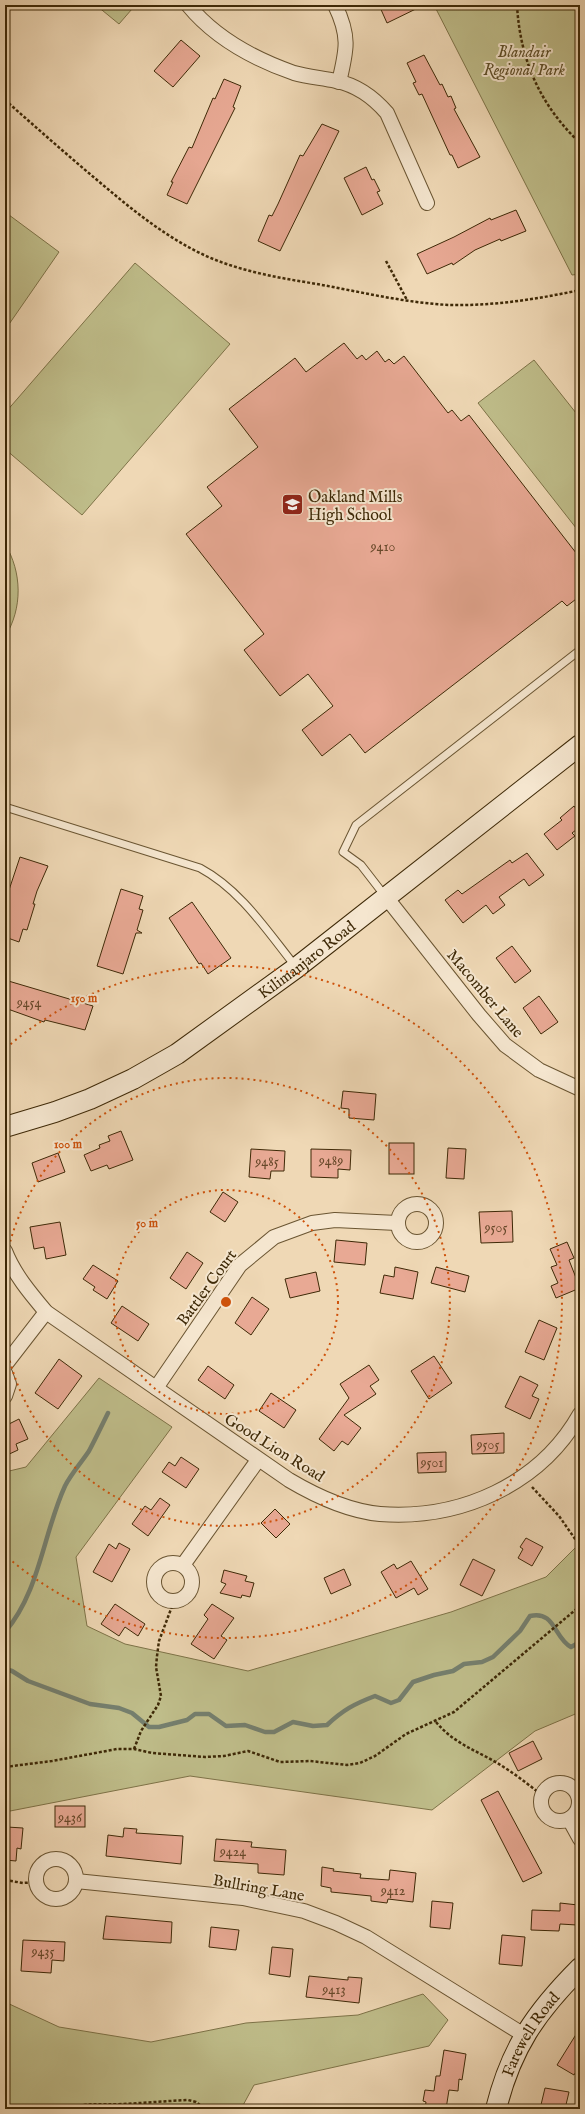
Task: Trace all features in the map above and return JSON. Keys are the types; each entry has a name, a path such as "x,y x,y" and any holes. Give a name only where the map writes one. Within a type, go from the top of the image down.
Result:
{"street":[{"path":"188,5 212,29 230,43 254,56 295,73 339,82 377,101 387,113 427,203"},
{"path":"335,5 346,32 345,57 339,82"},
{"name":"Kilimanjaro Road","path":"5,1127 69,1107 133,1079 177,1054 296,968 580,745"},
{"name":"Macomber Lane","path":"386,896 479,1015 505,1045 539,1070 580,1088"},
{"name":"Battler Court","path":"156,1388 240,1265 268,1241 293,1228 312,1222 335,1220 397,1222"},
{"name":"Good Lion Road","path":"5,1251 20,1280 46,1312 258,1460 312,1493 358,1509 378,1514 436,1512 460,1507 502,1490 539,1465 572,1428 580,1414"},
{"path":"5,1365 46,1312"},
{"path":"5,1373 9,1384 5,1396"},
{"path":"183,1565 258,1460"},
{"path":"170,1563 183,1565 190,1572 192,1579 191,1590 180,1600 174,1601 165,1599 160,1595 154,1585 154,1578 162,1566 170,1563"},
{"path":"559,1783 571,1786 578,1797 579,1806 575,1815 569,1819 562,1822 550,1819 542,1808 542,1795 552,1785 559,1783"},
{"path":"569,1819 580,1840"},
{"path":"53,1860 61,1860 68,1863 75,1872 76,1881 72,1892 60,1899 50,1898 43,1894 36,1882 40,1867 53,1860"},
{"name":"Bullring Lane","path":"76,1881 243,1898 304,1911 336,1923 366,1937 524,2035"},
{"name":"Farewell Road","path":"496,2109 512,2058 524,2035 546,2004 580,1968"}],"lane":[{"path":"386,896 361,866 343,852 356,826 580,650"},
{"path":"5,807 200,868 216,876 243,901 296,968"}],"path":[{"path":"516,5 518,28 532,78 551,112 580,143"},
{"path":"5,100 73,160 134,210 170,236 193,250 225,265 244,270 407,300 449,305 478,305 510,302 580,290"},
{"path":"386,261 407,300"},
{"path":"523,1476 559,1516 580,1546"},
{"path":"134,1749 141,1731 152,1715 161,1696 156,1667 159,1641 174,1601"},
{"path":"5,1767 52,1761 117,1749 134,1749 158,1754 205,1757 224,1756 248,1751 280,1762 310,1761 346,1765 360,1762 375,1756 406,1734 436,1722 454,1712 478,1694 580,1606"},
{"path":"436,1722 458,1743 505,1768 542,1795"},
{"path":"5,1880 23,1883 36,1882"},
{"path":"64,2109 79,2104 114,2104 188,2100 196,2102 205,2109"}],"green space":[{"path":"127,5 132,9 119,24 97,6"},
{"name":"Blandair Regional Park","path":"434,5 580,5 580,274 572,275"},
{"path":"5,212 59,252 5,330"},
{"path":"135,263 230,344 82,515 5,449 5,413"},
{"path":"534,360 580,418 580,533 478,403"},
{"path":"5,544 15,566 18,590 15,614 5,637"},
{"path":"99,1378 172,1427 76,1557 87,1626 125,1644 248,1671 451,1612 546,1577 580,1543 580,1712 535,1731 432,1810 190,1776 5,1812 5,1472 26,1467"},
{"path":"423,1994 448,2020 429,2046 254,2085 241,2109 5,2109 5,2002 59,2027 151,2042 246,2023 358,2015"}],"building":[{"path":"379,5 424,5 387,23"},
{"path":"181,40 200,56 173,87 154,71"},
{"path":"424,55 440,85 442,84 448,97 451,96 456,108 454,109 480,157 458,168 452,155 450,155 422,94 419,95 413,83 416,82 407,63"},
{"path":"224,79 241,86 233,107 235,108 187,204 167,195 173,182 171,182 189,147 192,148 213,98 215,99"},
{"path":"322,124 339,131 280,251 258,241 269,215 272,216 278,204 300,155 303,156"},
{"path":"366,167 372,180 374,179 380,191 377,192 383,204 362,215 344,178"},
{"path":"516,210 526,231 501,241 500,239 475,250 453,265 452,263 427,274 417,254 490,218 491,220"},
{"name":"Oakland Mills High School","path":"344,343 357,359 362,355 366,360 377,351 385,362 389,359 394,364 404,356 448,413 452,410 461,421 469,415 580,558 580,596 567,606 562,601 365,753 350,734 322,756 302,730 333,706 308,674 280,696 244,650 264,634 186,534 222,506 207,487 258,447 229,409 295,358 306,372"},
{"path":"574,806 580,814 580,827 572,833 575,836 557,850 544,834 562,820 560,818"},
{"path":"527,853 544,875 529,886 524,879 499,897 505,905 493,914 486,905 463,923 445,900 458,890 462,894 510,860 512,863"},
{"path":"20,857 48,866 37,891 33,904 35,904 27,930 23,929 19,942 5,937 5,902"},
{"path":"121,889 143,896 139,909 143,910 137,930 142,933 136,933 123,974 97,966"},
{"path":"192,902 231,958 208,974 201,963 199,964 169,918"},
{"path":"512,946 531,971 515,983 496,958"},
{"path":"5,980 93,1006 85,1030 45,1020 44,1022 5,1008"},
{"path":"539,996 558,1022 541,1034 523,1008"},
{"path":"343,1091 376,1094 374,1120 349,1118 349,1109 341,1108"},
{"path":"121,1131 133,1160 109,1169 107,1165 91,1171 84,1155 100,1148 99,1145 110,1141 108,1136"},
{"path":"389,1143 414,1143 414,1174 389,1174"},
{"path":"448,1148 466,1149 464,1179 446,1178"},
{"path":"251,1149 285,1151 284,1171 271,1171 270,1179 249,1177"},
{"path":"311,1149 351,1150 350,1170 338,1169 338,1178 311,1177"},
{"path":"58,1153 65,1172 38,1182 32,1163"},
{"path":"223,1192 238,1202 225,1222 210,1212"},
{"path":"512,1211 513,1242 481,1243 479,1212"},
{"path":"60,1222 66,1255 46,1259 44,1247 34,1249 30,1227"},
{"path":"336,1240 367,1243 365,1265 334,1262"},
{"path":"567,1242 574,1258 569,1260 580,1288 556,1298 551,1286 558,1283 551,1267 557,1265 550,1249"},
{"path":"187,1252 203,1263 186,1289 170,1278"},
{"path":"93,1265 118,1281 107,1299 93,1290 95,1287 83,1279"},
{"path":"395,1267 418,1272 413,1299 380,1293 384,1275 394,1277"},
{"path":"436,1267 469,1276 465,1292 431,1283"},
{"path":"316,1272 320,1291 290,1298 285,1279"},
{"path":"252,1297 269,1309 251,1335 235,1323"},
{"path":"122,1306 149,1324 138,1341 111,1323"},
{"path":"539,1320 557,1328 544,1360 525,1352"},
{"path":"434,1356 452,1383 429,1399 411,1371"},
{"path":"59,1359 82,1376 58,1409 35,1393"},
{"path":"369,1365 379,1380 370,1386 376,1394 344,1415 361,1428 348,1445 342,1441 334,1451 319,1439 349,1398 340,1384"},
{"path":"208,1366 234,1385 225,1399 198,1380"},
{"path":"520,1376 538,1385 532,1396 539,1399 530,1419 505,1407"},
{"path":"271,1393 296,1410 284,1428 259,1411"},
{"path":"19,1419 28,1439 16,1444 18,1450 5,1456 5,1421 7,1425"},
{"path":"504,1433 504,1453 472,1454 471,1435"},
{"path":"446,1452 446,1472 418,1473 417,1453"},
{"path":"181,1457 199,1469 186,1488 162,1472 169,1462 175,1466"},
{"path":"160,1498 170,1505 148,1536 132,1524 145,1506 151,1510"},
{"path":"275,1509 290,1524 276,1538 261,1523"},
{"path":"526,1538 543,1547 532,1566 518,1558 523,1549 520,1547"},
{"path":"119,1543 130,1549 112,1582 93,1572 109,1544 116,1549"},
{"path":"473,1559 495,1570 482,1596 460,1585"},
{"path":"411,1561 428,1589 418,1595 414,1588 396,1598 381,1572 394,1564 397,1569"},
{"path":"344,1569 351,1585 331,1594 324,1578"},
{"path":"224,1570 247,1576 245,1581 254,1583 250,1597 242,1595 241,1598 220,1593 226,1584 221,1582"},
{"path":"115,1604 145,1624 138,1636 125,1627 119,1636 101,1624"},
{"path":"212,1604 234,1618 221,1636 227,1640 214,1659 191,1644 208,1619 204,1615"},
{"path":"533,1741 542,1759 518,1771 509,1753"},
{"path":"498,1791 542,1873 523,1882 481,1800"},
{"path":"55,1806 85,1806 85,1827 55,1827"},
{"path":"7,1827 23,1828 21,1849 17,1848 16,1861 5,1860"},
{"path":"124,1828 137,1829 136,1833 183,1836 181,1864 106,1856 108,1835 123,1837"},
{"path":"216,1839 252,1842 251,1847 286,1850 284,1875 258,1873 258,1864 214,1861"},
{"path":"322,1867 334,1869 333,1871 361,1874 360,1878 389,1880 390,1870 416,1873 413,1902 388,1899 387,1903 371,1901 371,1896 331,1892 331,1888 321,1886"},
{"path":"432,1901 453,1903 450,1929 430,1927"},
{"path":"560,1903 578,1905 577,1925 560,1924 559,1931 531,1930 532,1910 560,1911"},
{"path":"106,1916 172,1922 171,1943 103,1939"},
{"path":"211,1927 239,1930 236,1950 209,1947"},
{"path":"502,1935 525,1937 522,1966 499,1964"},
{"path":"23,1940 65,1942 64,1961 52,1960 51,1973 21,1971"},
{"path":"272,1947 293,1949 290,1977 269,1974"},
{"path":"309,1976 348,1980 348,1977 362,1978 359,2003 306,1997"},
{"path":"580,2028 580,2065 574,2075 557,2065"},
{"path":"444,2050 466,2054 462,2080 459,2079 458,2091 449,2090 446,2109 425,2109 426,2102 423,2101 425,2090 434,2091 436,2076 440,2076"},
{"path":"545,2088 569,2092 565,2109 540,2109"}],"waterway":[{"path":"5,1632 17,1616 34,1580 51,1523 65,1486 89,1451 108,1413"},
{"path":"5,1669 12,1671 28,1681 90,1704 119,1708 132,1713 149,1727 159,1727 187,1720 195,1714 209,1714 226,1726 245,1725 265,1732 274,1732 293,1722 313,1726 327,1725 349,1708 375,1696 391,1703 399,1700 413,1682 453,1671 464,1664 482,1662 493,1657 520,1631 530,1616 538,1615 545,1617 554,1626 565,1643 571,1647 580,1642"}],"place":[{"name":"Oakland Mills High School","path":"292,505"}]}
